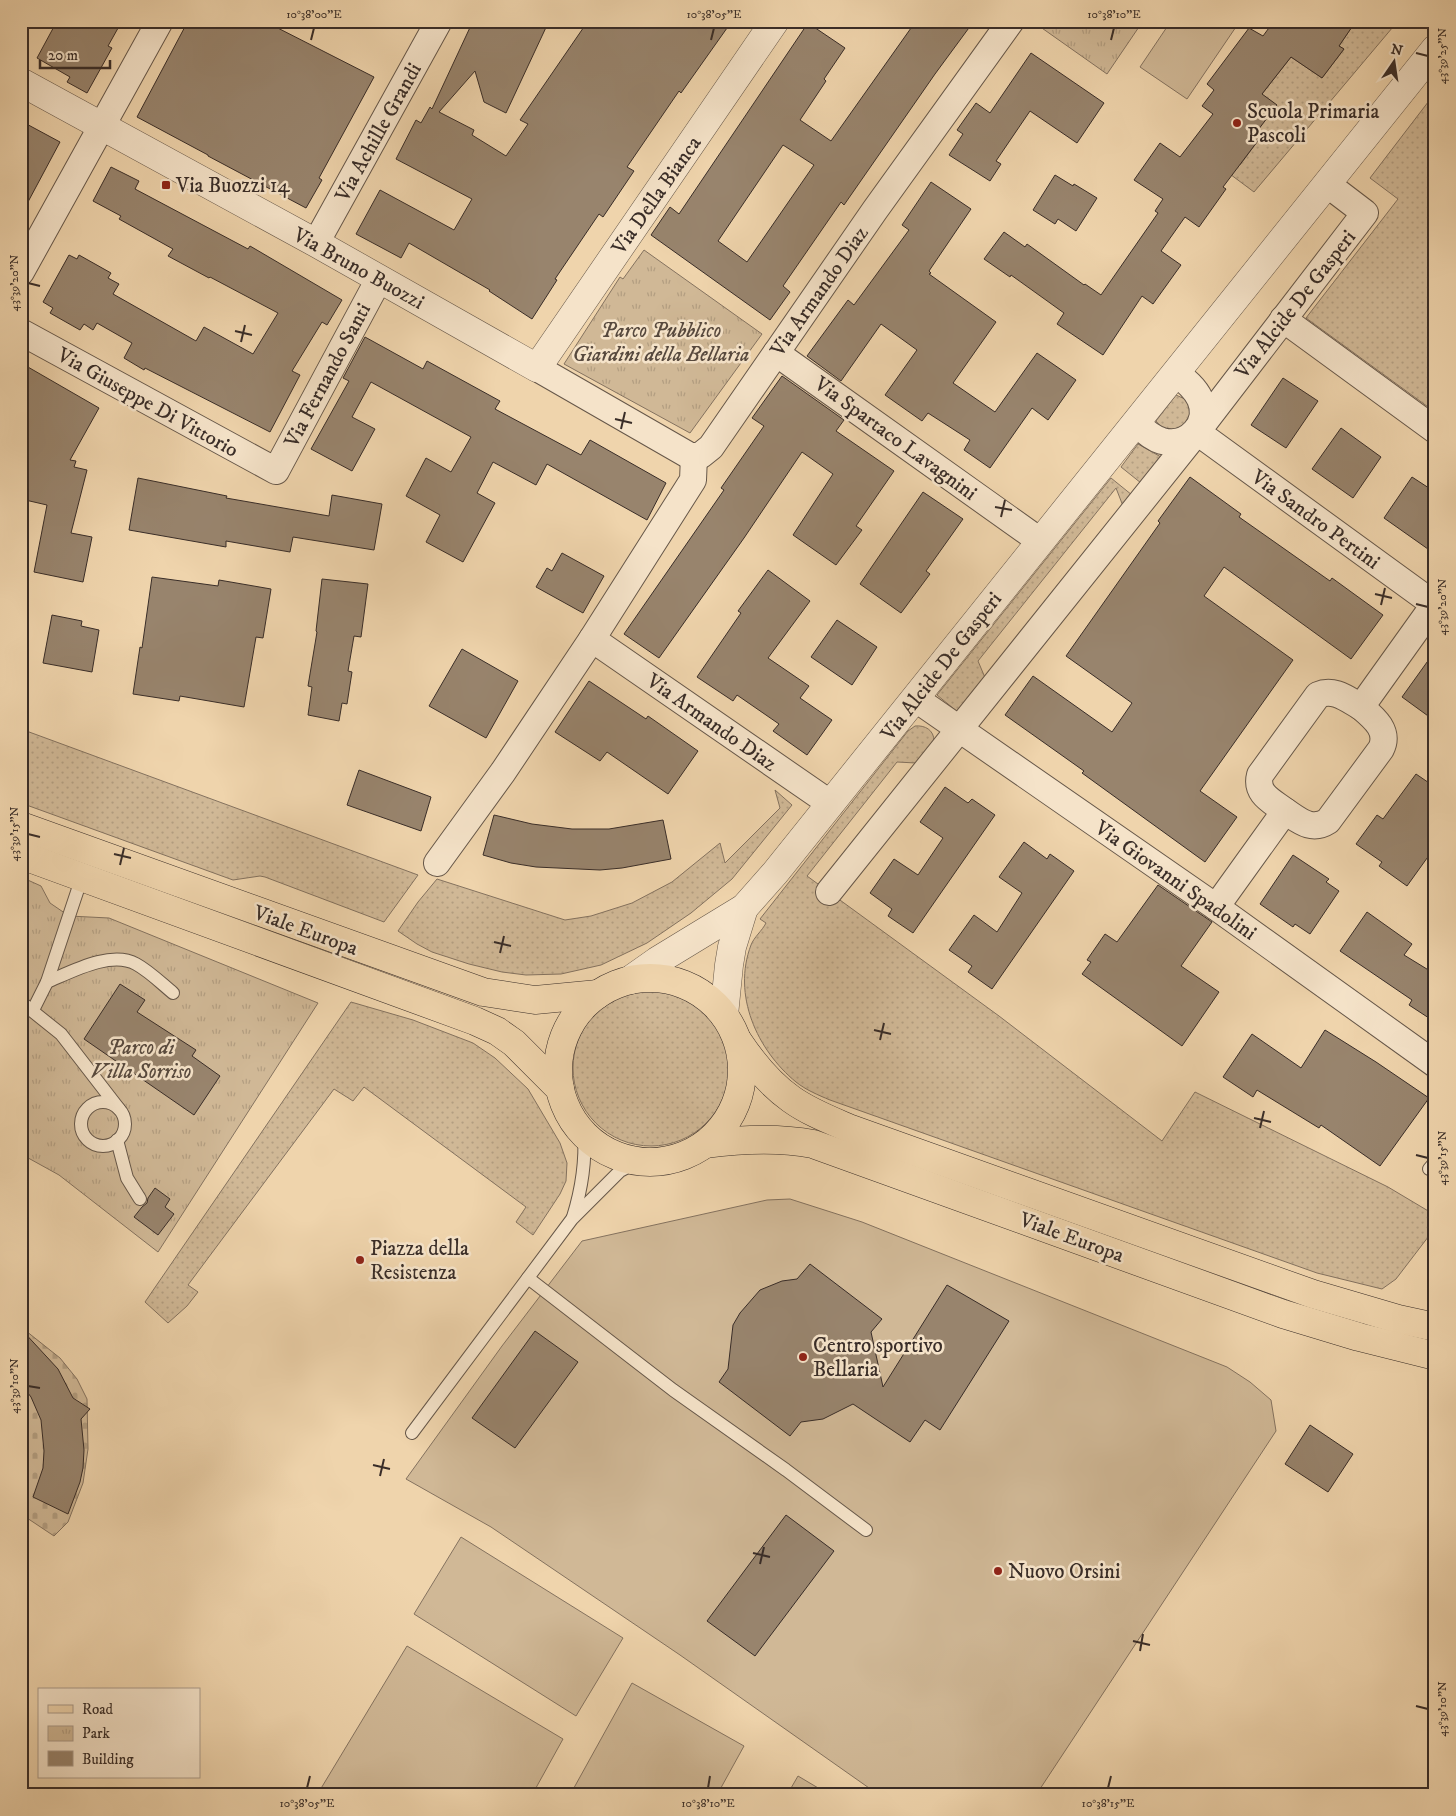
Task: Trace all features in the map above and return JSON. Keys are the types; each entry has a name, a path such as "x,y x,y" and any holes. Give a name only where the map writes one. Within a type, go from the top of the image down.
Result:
{"main road":[{"name":"Viale Europa","path":"21,826 483,992 535,1000 598,994"},
{"name":"Viale Europa","path":"21,855 481,1024 505,1036 523,1050 560,1089"},
{"name":"Viale Europa","path":"738,1041 742,1063 741,1086 730,1117 706,1144 682,1156 668,1160 639,1161 609,1152 584,1134 565,1105 560,1089 558,1071 560,1053 565,1036 573,1020 584,1006 608,988 630,980 657,978 683,984 706,997 724,1016 738,1041 758,1067 789,1098 808,1110 851,1129 1313,1294 1435,1328"},
{"name":"Viale Europa","path":"706,1144 746,1139 792,1140 813,1144 1291,1316 1359,1337 1435,1356"}],"street":[{"path":"21,272 160,21"},
{"name":"Via Achille Grandi","path":"316,243 439,21"},
{"name":"Via Della Bianca","path":"537,368 775,21"},
{"name":"Via Armando Diaz","path":"694,456 706,452 710,447 875,210 1011,21"},
{"name":"Via Alcide De Gasperi","path":"630,980 744,908 775,873 1435,49"},
{"name":"Via Bruno Buozzi","path":"21,82 316,243 686,454 694,456"},
{"name":"Via Alcide De Gasperi","path":"829,892 1197,432 1365,213 1327,184"},
{"name":"Via Fernando Santi","path":"276,471 379,279"},
{"path":"1283,319 1435,430"},
{"name":"Via Giuseppe Di Vittorio","path":"21,332 276,471"},
{"name":"Via Spartaco Lavagnini","path":"776,353 1040,541"},
{"name":"Via Alcide De Gasperi","path":"1176,372 1195,391 1201,402 1201,418 1197,432"},
{"path":"1136,424 1156,438 1167,442 1188,438 1197,432"},
{"name":"Via Sandro Pertini","path":"1197,432 1435,605"},
{"path":"437,862 503,772 592,639 693,480 694,456"},
{"path":"1361,706 1435,605"},
{"name":"Via Armando Diaz","path":"592,639 831,804"},
{"path":"1336,693 1361,706 1379,725 1385,737 1382,747 1328,821 1322,825 1311,827 1285,812 1264,796 1258,781 1260,775 1318,695 1336,693"},
{"name":"Via Giovanni Spadolini","path":"916,698 1216,907 1435,1064"},
{"path":"1216,907 1285,812"},
{"name":"Via Alcide De Gasperi","path":"724,1016 732,947 744,908"}],"lane":[{"path":"33,1010 47,982 82,877"},
{"path":"47,982 102,961 119,959 135,964 173,992"},
{"path":"21,1002 61,1034 123,1114 125,1123 122,1134 117,1140 110,1144 92,1143 84,1133 82,1123 84,1113 99,1102 114,1105 119,1109"},
{"path":"99,1102 102,1087"},
{"path":"572,1219 584,1175 584,1134"},
{"path":"117,1140 127,1178 140,1199"},
{"path":"412,1433 572,1219 620,1172 639,1161"},
{"path":"528,1278 673,1390 786,1470 866,1530"}],"green space":[{"path":"1042,21 1143,21 1107,74 1039,26"},
{"path":"1171,21 1240,21 1187,99 1140,67"},
{"path":"1356,21 1398,21 1254,192 1191,145 1198,134 1240,165 1260,138 1255,134 1262,94 1291,57 1322,78 1344,49 1339,46"},
{"path":"1435,93 1435,412 1306,318 1398,199 1370,178"},
{"name":"Parco Pubblico Giardini della Bellaria","path":"644,250 762,334 690,433 564,364 620,277 623,279"},
{"path":"1176,395 1187,400 1191,418 1181,430 1163,429 1156,421"},
{"path":"1138,444 1161,457 1141,483 1121,467"},
{"path":"1111,478 1132,495 1123,506 1116,488 978,661 986,680 959,713 937,695"},
{"path":"915,726 922,726 931,731 934,741 916,763 897,762 807,876 999,1016 1162,1141 1195,1092 1388,1187 1435,1215 1435,1228 1396,1279 1382,1289 1317,1273 830,1100 796,1082 782,1069 760,1038 747,1002 746,964 752,942 766,923 760,919 908,731"},
{"path":"21,729 418,875 384,922 265,877 233,880 21,803"},
{"path":"775,790 792,805 732,879 691,913 647,943 601,965 561,974 526,975 502,972 432,952 398,931 437,879 565,920 591,916 632,903 672,882 720,843 725,863 780,808"},
{"name":"Parco di Villa Sorriso","path":"21,877 41,886 50,903 69,916 109,918 318,1003 158,1252 59,1175 21,1154"},
{"path":"651,990 681,996 706,1013 723,1038 729,1068 723,1098 706,1123 681,1140 651,1146 621,1140 596,1123 579,1098 573,1068 579,1038 596,1013 621,996"},
{"path":"351,1002 413,1020 473,1043 495,1058 528,1089 560,1143 567,1163 566,1181 560,1194 533,1235 516,1222 526,1207 364,1087 353,1101 334,1089 188,1285 198,1292 187,1306 168,1323 145,1302"},
{"path":"790,1199 862,1222 1227,1367 1250,1382 1271,1400 1276,1431 1036,1795 879,1795 680,1655 491,1527 406,1479 502,1346 582,1241 767,1200"},
{"path":"21,1327 60,1358 77,1379 87,1399 88,1449 83,1483 68,1522 54,1536 21,1514"},
{"path":"461,1537 623,1638 576,1716 414,1614"},
{"path":"407,1646 563,1739 532,1795 317,1795"},
{"path":"632,1683 744,1746 717,1795 570,1795"},
{"path":"798,1776 830,1795 787,1795"}],"building":[{"path":"57,21 122,21 108,46 112,48 87,93 67,82 70,77 37,58"},
{"path":"188,21 264,21 374,77 319,178 322,180 306,208 137,117"},
{"path":"473,21 549,21 506,113 484,102 475,71 439,112 474,130 472,135 506,156 528,124 520,120 588,21 732,21 681,93 679,91 627,167 634,171 603,217 599,214 555,279 557,280 532,319 490,290 409,243 401,258 356,234 380,190 454,230 472,199 396,159 416,120 421,123 430,107 432,109"},
{"path":"916,21 974,21 844,205 841,202 783,286 790,292 770,320 651,235 670,207 679,214 808,23 845,48 800,120 831,141","holes":["783,145 814,165 747,262 718,241"]},
{"path":"1274,21 1356,21 1339,46 1344,49 1322,78 1291,57 1262,94 1277,105 1255,134 1260,138 1223,187 1226,189 1199,227 1185,217 1161,251 1181,265 1153,304 1142,296 1103,355 1057,324 1064,313 1011,275 1010,277 984,259 1004,232 1025,247 1027,244 1101,295 1158,213 1155,211 1163,199 1134,180 1160,143 1180,157 1213,114 1202,106 1214,90 1207,84 1249,28 1263,36"},
{"path":"1031,53 1104,103 1077,143 1030,111 996,161 1001,164 990,181 949,155 963,134 957,130 976,103 990,113"},
{"path":"21,121 60,142 21,215"},
{"path":"111,167 139,181 135,189 248,249 250,246 342,300 327,325 322,322 292,371 300,375 270,432 145,368 144,370 124,358 132,343 97,323 93,330 84,324 80,330 50,313 53,308 43,302 69,255 77,259 79,255 111,273 108,278 119,284 113,294 196,341 204,327 253,354 278,313 168,256 173,249 119,219 121,216 93,201"},
{"path":"1055,175 1097,198 1076,231 1058,219 1055,224 1033,210"},
{"path":"931,182 971,209 929,271 931,273 929,274 996,322 953,383 995,412 1037,353 1076,380 1048,420 1032,408 990,468 964,450 970,440 928,413 922,421 885,395 917,350 881,324 841,381 807,356 848,300 854,305 909,230 902,225"},
{"path":"365,337 423,369 427,361 500,401 495,409 581,455 590,440 666,483 647,520 547,464 536,485 493,462 477,493 495,503 463,562 426,542 440,515 406,496 426,458 451,472 471,437 371,382 352,417 375,429 352,471 311,449 349,381 343,378"},
{"path":"21,363 99,408 70,460 76,461 74,467 87,470 71,533 92,537 83,582 34,572 47,505 21,499"},
{"path":"782,376 844,420 836,431 894,471 856,526 862,530 836,565 793,535 833,474 802,452 659,658 624,634 724,490 721,488 764,426 752,418"},
{"path":"1283,378 1318,401 1286,448 1251,425"},
{"path":"1341,428 1381,457 1353,498 1312,469"},
{"path":"1190,477 1241,514 1239,517 1330,581 1332,578 1383,615 1351,659 1224,567 1204,596 1293,660 1200,791 1237,817 1205,862 1082,773 1084,771 1005,715 1033,676 1112,732 1132,703 1066,656 1160,523 1158,521"},
{"path":"1412,477 1435,492 1435,554 1384,518"},
{"path":"138,478 227,496 226,498 329,516 332,495 382,504 374,550 293,537 290,552 226,541 226,547 129,530"},
{"path":"923,492 963,519 926,571 930,574 901,613 860,584"},
{"path":"562,553 604,576 583,613 536,587 547,568 552,571"},
{"path":"768,570 810,601 768,658 809,686 800,698 832,720 807,755 773,731 779,724 737,695 733,701 697,677 741,613 738,611"},
{"path":"152,577 218,586 219,580 271,589 263,638 256,637 244,707 180,696 179,701 133,694 140,647 142,648"},
{"path":"322,579 368,584 361,637 354,636 348,671 352,672 347,704 342,703 339,721 308,715 312,687 308,686 317,632"},
{"path":"52,615 82,621 81,626 99,630 92,672 43,663"},
{"path":"837,620 877,647 852,685 811,657"},
{"path":"462,649 518,681 486,738 429,706"},
{"path":"1435,651 1435,721 1402,697"},
{"path":"589,681 646,719 648,716 698,751 668,794 607,752 600,761 555,732"},
{"path":"359,770 431,797 421,831 347,805"},
{"path":"1416,774 1435,787 1435,847 1407,886 1379,866 1382,862 1356,844 1377,815 1383,819"},
{"path":"945,787 968,803 972,799 995,815 913,933 888,916 892,909 870,893 894,859 918,875 943,838 920,822"},
{"path":"494,815 532,824 572,829 609,829 663,820 671,859 600,870 536,867 511,863 483,855"},
{"path":"1024,842 1047,859 1050,854 1074,871 992,989 968,972 972,966 949,950 974,915 997,932 1022,893 999,877"},
{"path":"1293,855 1329,879 1326,882 1339,891 1310,934 1295,924 1293,927 1260,904"},
{"path":"1158,885 1212,922 1181,966 1219,992 1182,1046 1082,974 1091,962 1087,960 1105,934 1117,942"},
{"path":"1367,912 1412,944 1404,955 1435,974 1435,1022 1409,1005 1412,1000 1340,951"},
{"path":"120,984 145,1000 137,1012 196,1050 192,1056 220,1076 194,1115 84,1039"},
{"path":"1325,1030 1429,1098 1380,1166 1321,1125 1319,1128 1257,1090 1253,1097 1223,1077 1252,1034 1301,1068"},
{"path":"155,1188 170,1199 165,1207 174,1214 158,1235 134,1217 147,1203"},
{"path":"810,1264 882,1319 871,1332 883,1387 947,1285 1009,1321 940,1430 925,1420 910,1442 853,1404 823,1419 801,1422 790,1436 719,1382 728,1369 733,1325 740,1313 760,1290 782,1281 797,1279"},
{"path":"21,1329 58,1369 73,1398 90,1409 81,1419 84,1450 83,1468 68,1514 33,1497 43,1468 44,1451 41,1420 31,1397 21,1384"},
{"path":"535,1331 578,1362 515,1448 472,1418"},
{"path":"1310,1425 1353,1454 1328,1492 1285,1464"},
{"path":"786,1515 834,1551 755,1656 707,1621"}],"place":[{"name":"Scuola Primaria Pascoli","path":"1237,123"},
{"name":"Via Buozzi 14","path":"166,185"},
{"name":"Piazza della Resistenza","path":"360,1260"},
{"name":"Centro sportivo Bellaria","path":"803,1357"},
{"name":"Nuovo Orsini","path":"998,1571"}]}
